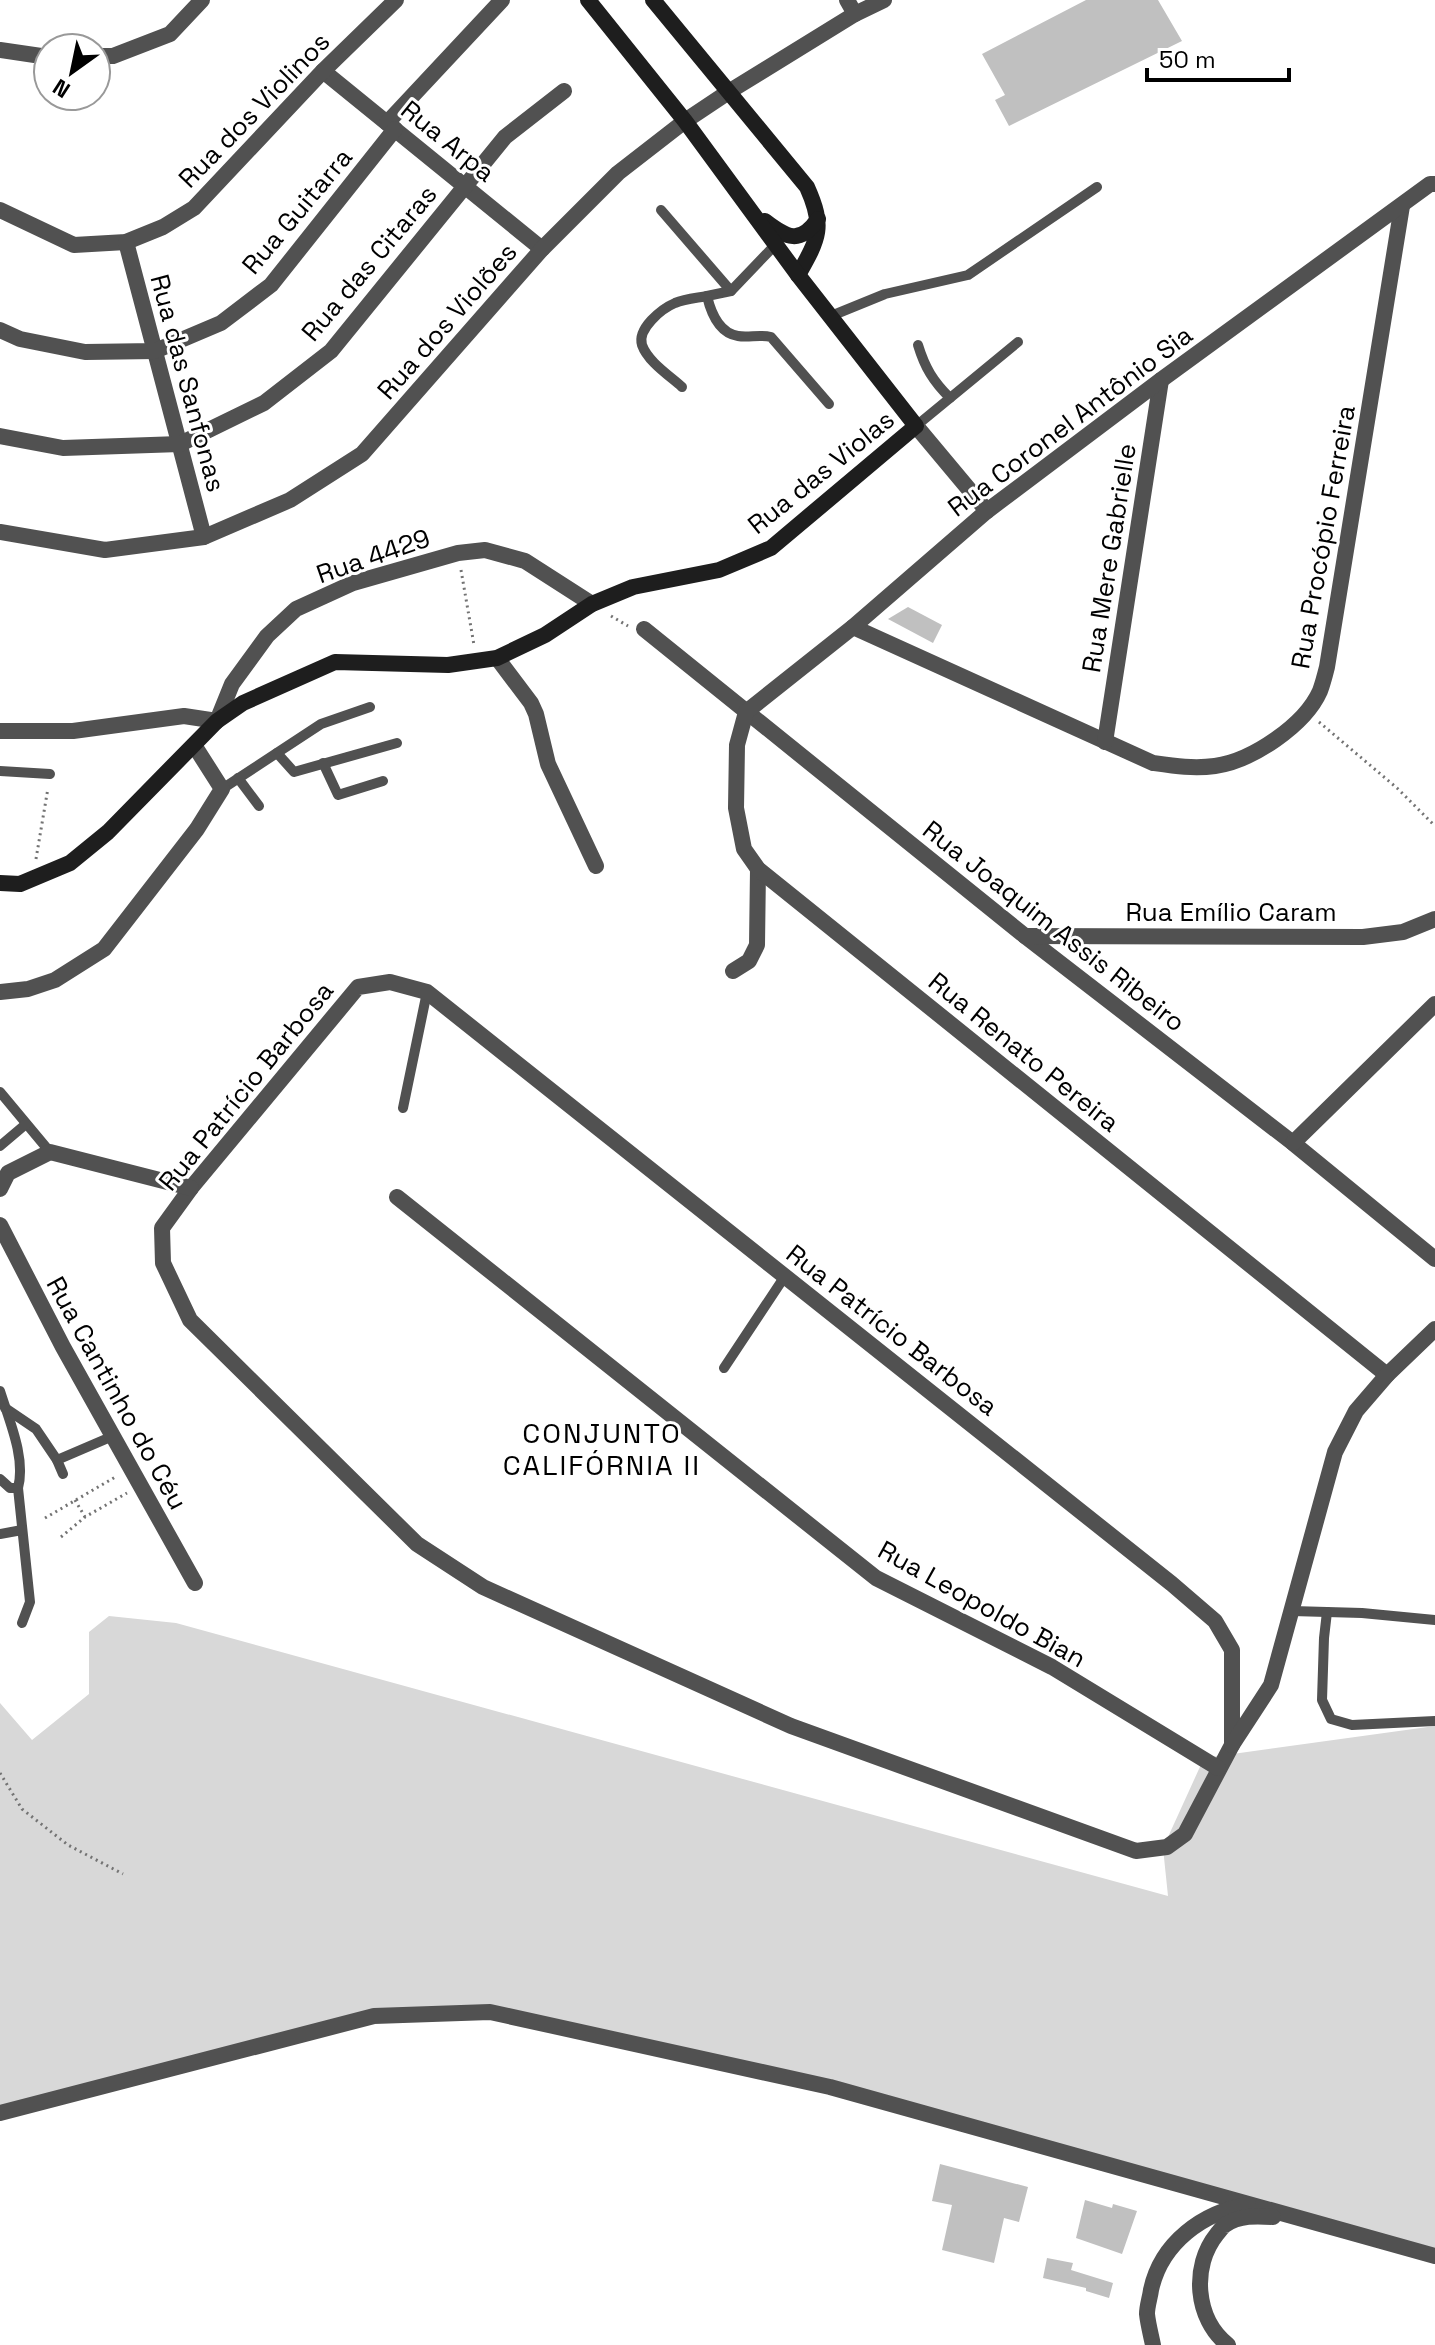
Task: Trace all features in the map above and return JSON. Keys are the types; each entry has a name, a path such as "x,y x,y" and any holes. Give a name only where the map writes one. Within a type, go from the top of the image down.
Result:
{"street":[{"path":"112,56 170,34 202,0"},
{"name":"Rua dos Violinos","path":"0,210 74,245 126,242 163,227 194,208 323,71 396,0"},
{"name":"Rua Guitarra","path":"0,330 20,339 85,352 155,351 221,323 271,285 391,126 502,0"},
{"path":"653,0 807,187 819,218 818,233 798,275"},
{"name":"Rua dos Violões","path":"0,532 105,550 204,537 290,500 362,454 542,249 618,173 685,121 851,7 884,0"},
{"path":"592,1 798,275 987,511"},
{"path":"0,50 32,55"},
{"name":"Rua Arpa","path":"323,71 542,249"},
{"name":"Rua das Citaras","path":"0,436 63,448 180,444 264,403 331,351 505,137 564,91"},
{"name":"Rua Coronel Antônio Sia","path":"746,712 853,627 987,511 1161,380 1430,184 1435,184"},
{"name":"Rua Procópio Ferreira","path":"853,627 1153,763 1186,767 1217,766 1243,758 1292,727 1319,693 1327,667 1402,206"},
{"path":"748,208 788,237 808,233 819,218"},
{"name":"Rua das Sanfonas","path":"126,242 204,537"},
{"name":"Rua Mere Gabrielle","path":"1105,742 1161,380"},
{"name":"Rua das Violas","path":"0,883 20,884 70,863 108,832 217,721 243,703 335,662 448,665 497,658 545,635 592,604 633,587 719,570 771,548 916,426"},
{"name":"Rua 4429","path":"217,721 232,684 267,636 296,609 353,583 458,553 485,550 525,561 592,604"},
{"name":"Rua Joaquim Assis Ribeiro","path":"644,629 1025,936 1293,1143 1435,1259"},
{"path":"497,658 531,703 548,764 596,866"},
{"name":"Rua Renato Pereira","path":"746,712 737,745 736,808 744,849 758,869 1387,1375"},
{"path":"0,731 73,731 184,716 217,721"},
{"path":"0,992 28,989 55,980 104,949 197,829 222,789 194,745"},
{"path":"733,971 749,961 757,945 758,869"},
{"name":"Rua Emílio Caram","path":"1025,936 1363,937 1403,932 1435,919"},
{"name":"Rua Patrício Barbosa","path":"390,982 427,992 1215,1621 1232,1650 1232,1745 1185,1834 1167,1847 1136,1851 791,1726 483,1587 417,1544 190,1320 163,1263 162,1228 191,1188 358,987 390,982"},
{"path":"1293,1143 1435,1004"},
{"path":"0,1189 8,1173 50,1152 191,1188"},
{"name":"Rua Leopoldo Bian","path":"397,1197 876,1578 1052,1667 1218,1768"},
{"name":"Rua Cantinho do Céu","path":"0,1225 63,1347 195,1583"},
{"path":"1232,1745 1271,1685 1335,1452 1356,1411 1387,1375 1435,1329"},
{"path":"0,2113 374,2016 490,2012 830,2087 1435,2256"},
{"path":"1153,2345 1147,2311 1155,2273 1176,2241 1203,2219 1228,2208 1253,2204"},
{"path":"1228,2345 1220,2339 1206,2315 1198,2288 1208,2245 1225,2225 1248,2216 1299,2217"}],"lane":[{"path":"831,316 885,294 968,275 1097,187"},
{"path":"661,210 731,291"},
{"path":"682,387 647,355 642,346 641,336 648,323 675,303 731,291 776,244"},
{"path":"707,296 717,323 726,331 736,336 771,337 829,404"},
{"path":"916,426 1018,342"},
{"path":"918,345 929,374 950,398"},
{"path":"222,789 321,724 370,707"},
{"path":"277,753 294,772 397,743"},
{"path":"323,763 338,795 383,781"},
{"path":"0,771 50,774"},
{"path":"238,778 259,806"},
{"path":"403,1108 427,992"},
{"path":"0,1092 50,1152"},
{"path":"0,1146 26,1124"},
{"path":"724,1368 785,1276"},
{"path":"0,1391 18,1453 21,1477 18,1488 30,1602 22,1623"},
{"path":"5,1407 36,1429 63,1474"},
{"path":"57,1460 113,1436"},
{"path":"0,1479 10,1488 18,1488"},
{"path":"0,1534 22,1530"},
{"path":"1292,1611 1435,1620"},
{"path":"1327,1612 1322,1700 1331,1719 1352,1725 1435,1721"}],"path":[{"path":"458,553 476,661"},
{"path":"592,604 626,626 644,629"},
{"path":"1305,711 1397,788 1435,826"},
{"path":"32,879 50,774"},
{"path":"45,1518 131,1469"},
{"path":"61,1537 85,1517 140,1485"},
{"path":"75,1500 85,1517"},
{"path":"0,1773 22,1809 68,1845 123,1874"}],"shaded area":[{"path":"109,1616 176,1623 1168,1896 1163,1848 1204,1758 1435,1726 1435,2254 831,2084 491,2010 375,2014 0,2112 0,1703 32,1740 89,1694 89,1632"}],"building":[{"path":"1086,0 1158,0 1182,41 1009,126 995,100 1005,95 982,54"},
{"path":"908,607 942,625 933,643 888,619"},
{"path":"940,2164 1028,2187 1019,2222 1004,2218 994,2263 942,2250 952,2205 932,2201"},
{"path":"1085,2200 1137,2211 1122,2254 1076,2238"},
{"path":"1047,2258 1073,2263 1071,2270 1113,2283 1109,2298 1086,2291 1086,2288 1043,2278"}],"district":[{"name":"CONJUNTO CALIFÓRNIA II","path":"602,1449"}]}
